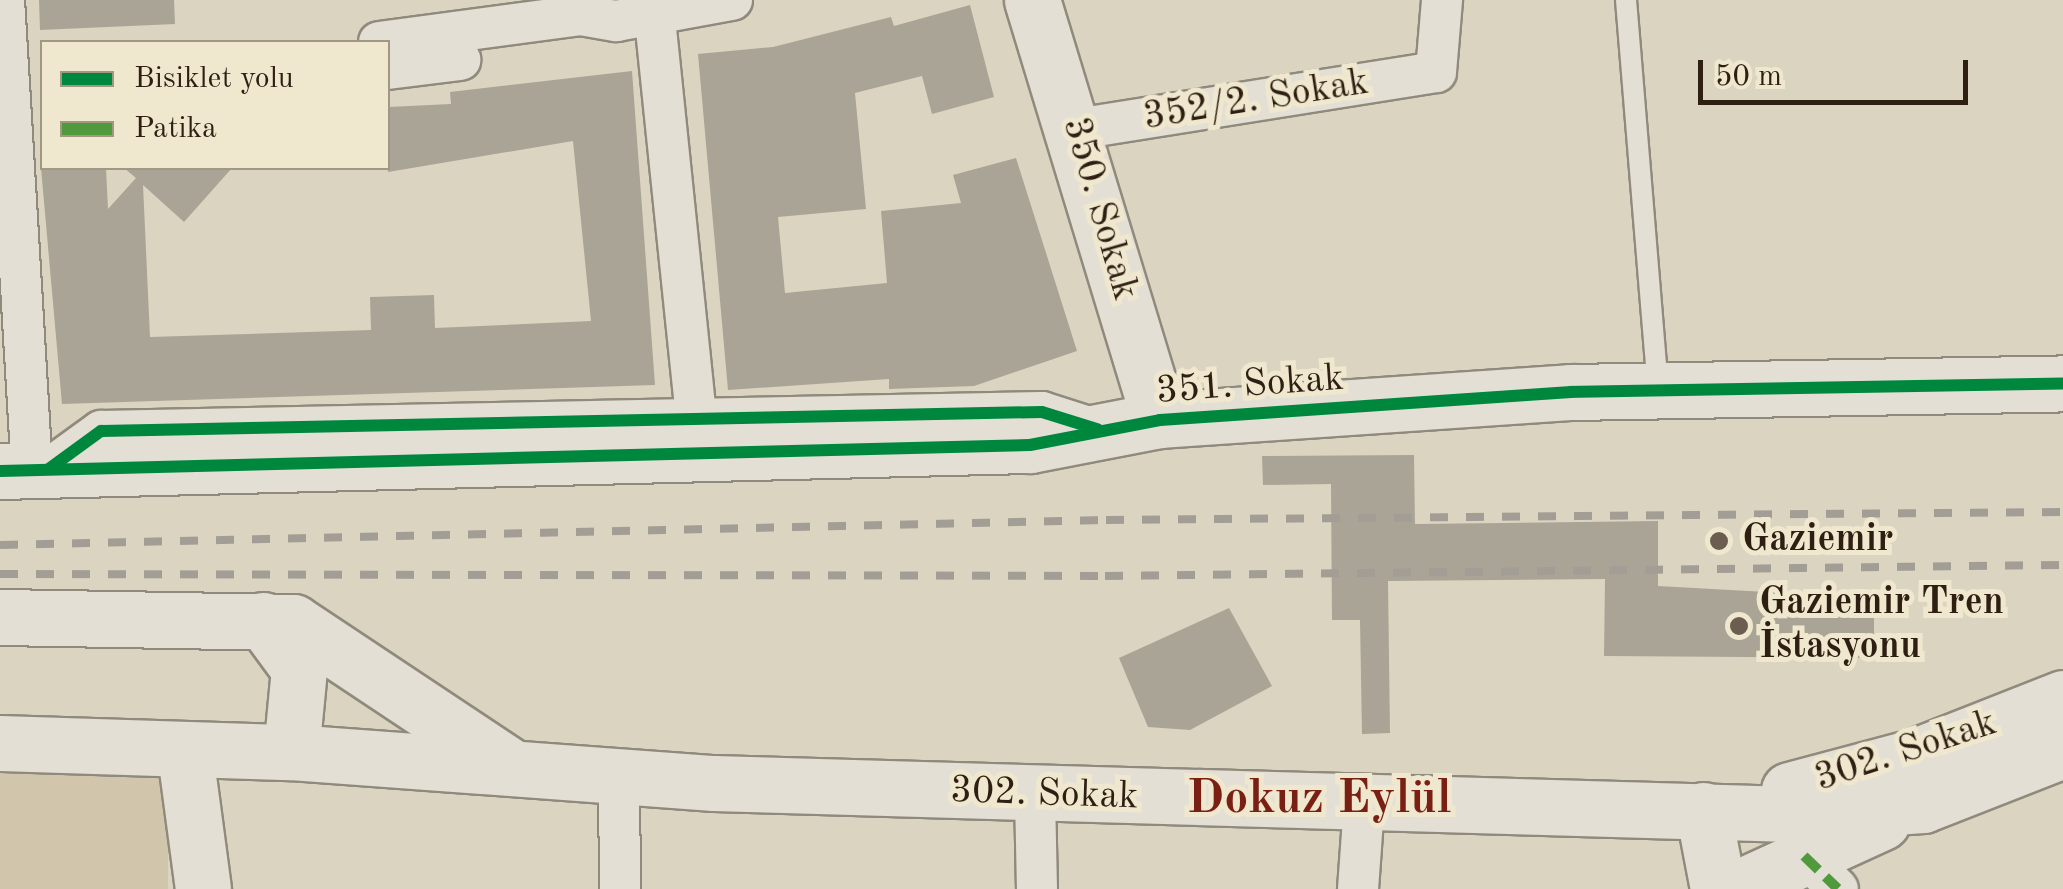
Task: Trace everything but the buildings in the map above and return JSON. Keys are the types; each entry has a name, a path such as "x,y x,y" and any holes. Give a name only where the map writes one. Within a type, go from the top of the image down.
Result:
{"street":[{"path":"4,0 24,69 27,469"},
{"path":"390,70 588,41 616,20 656,6 732,0"},
{"name":"350. Sokak","path":"1032,0 1077,129 1160,420"},
{"name":"352/2. Sokak","path":"1077,129 1436,72 1442,0"},
{"path":"656,6 698,435"},
{"path":"390,41 580,15 616,20"},
{"name":"351. Sokak","path":"27,469 698,435 1030,445 1160,420 1658,391 2044,382"},
{"path":"0,617 264,620 322,634 407,701 518,772"},
{"path":"264,620 299,669 292,752"},
{"path":"322,634 357,684 364,718 380,761"},
{"name":"302. Sokak","path":"1727,810 1912,757 2063,698"},
{"path":"380,761 407,701"},
{"name":"302. Sokak","path":"0,743 185,754 292,752 518,772 1036,795 1364,806 1727,810 1923,804 2063,750"},
{"path":"185,754 203,889"},
{"path":"619,777 620,889"},
{"path":"1036,795 1038,889"},
{"path":"1727,810 1741,886 1821,872 1923,804"},
{"path":"1358,889 1364,806"}],"lane":[{"path":"1626,0 1658,391"}],"shaded area":[{"path":"0,774 168,774 168,889 0,889"}],"railway":[{"path":"0,545 1106,520 2063,512"},
{"path":"0,574 1105,576 2063,565"}],"marked path":[{"path":"1804,856 1838,889"}],"cycle path":[{"path":"0,471 1030,445 1160,420 1571,392 2063,383"},
{"path":"50,468 101,431 1042,412 1097,429"}],"place":[{"name":"Gaziemir","path":"1719,541"},
{"name":"Gaziemir Tren İstasyonu","path":"1739,626"}],"district":[{"name":"Dokuz Eylül","path":"1319,800"}]}
